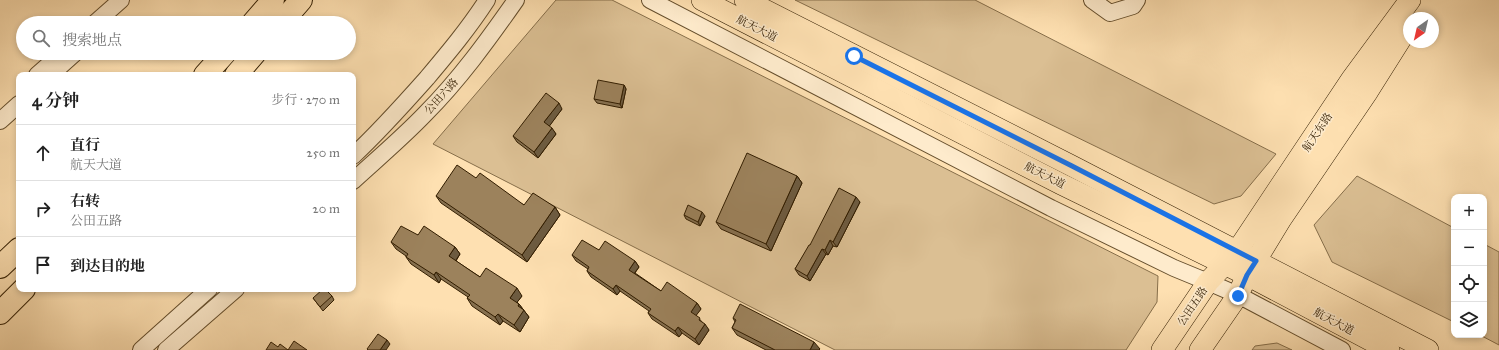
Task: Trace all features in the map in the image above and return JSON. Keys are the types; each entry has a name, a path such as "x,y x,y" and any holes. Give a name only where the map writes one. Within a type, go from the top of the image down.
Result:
{"highway":[{"path":"259,16 274,0"},
{"path":"287,16 301,0"},
{"path":"208,72 219,60"},
{"path":"239,72 249,60"},
{"path":"0,267 16,252"},
{"path":"0,313 21,292"}],"main road":[{"name":"航天大道","path":"702,0 1061,184 1231,258 1428,350"},
{"name":"航天大道","path":"745,0 1065,162 1231,258"},
{"name":"航天东路","path":"1231,258 1351,80 1410,0"},
{"path":"1418,12 1426,0"},
{"name":"航天东路","path":"1252,268 1282,219 1368,91 1403,36"},
{"name":"公田五路","path":"1162,350 1208,282 1231,258"},
{"name":"航天大道","path":"1252,268 1389,350"},
{"path":"1200,350 1238,296 1252,268"}],"street":[{"path":"103,16 121,0"},
{"path":"116,16 134,0"},
{"name":"公田六路","path":"356,153 409,98 449,51 487,0"},
{"name":"公田六路","path":"356,178 424,115 454,83 516,0"},
{"path":"650,0 1051,208 1174,268 1238,296 1342,350"},
{"path":"1092,0 1110,13 1133,6 1137,0"},
{"path":"40,72 54,60"},
{"path":"54,72 67,60"},
{"path":"0,109 16,95"},
{"path":"0,121 16,107"},
{"path":"142,350 205,292"},
{"path":"166,350 233,292"}],"shaded area":[{"path":"556,0 612,0 1158,276 1157,302 1126,350 835,350 433,144"},
{"path":"795,0 975,0 1276,154 1241,196 1214,204"},
{"path":"1357,176 1451,226 1451,321 1332,262 1314,225"},
{"path":"1487,246 1499,252 1499,345 1486,338 1487,338"},
{"path":"1277,343 1292,350 1252,350 1255,346"}],"building":[{"path":"598,80 624,85 620,104 594,99"},
{"path":"546,93 559,103 544,122 552,128 534,152 513,136"},
{"path":"747,153 797,176 766,244 716,222"},
{"path":"457,165 476,178 480,173 524,205 533,193 555,207 522,255 436,196"},
{"path":"839,188 856,197 833,242 830,240 825,250 822,249 807,276 795,269 810,245"},
{"path":"688,205 702,212 698,222 684,215"},
{"path":"401,226 418,235 424,226 455,247 449,256 480,277 486,268 517,288 510,298 519,304 518,306 524,310 514,325 498,314 495,317 467,298 470,295 436,272 434,275 406,257 408,254 391,242"},
{"path":"582,240 599,250 605,241 635,261 629,270 661,291 667,282 697,303 691,312 700,318 699,320 705,324 695,339 678,327 675,331 648,313 651,309 616,285 613,289 587,271 589,267 572,255"},
{"path":"320,292 328,292 332,296 320,307 313,298"},
{"path":"740,304 814,342 810,350 775,350 732,328 736,320 733,318"},
{"path":"378,334 387,340 380,350 368,350 367,349"},
{"path":"294,341 307,350 288,350"},
{"path":"271,342 278,347 280,344 288,350 266,350"}],"route":[{"path":"854,56 1256,261 1247,275 1238,296"}]}
